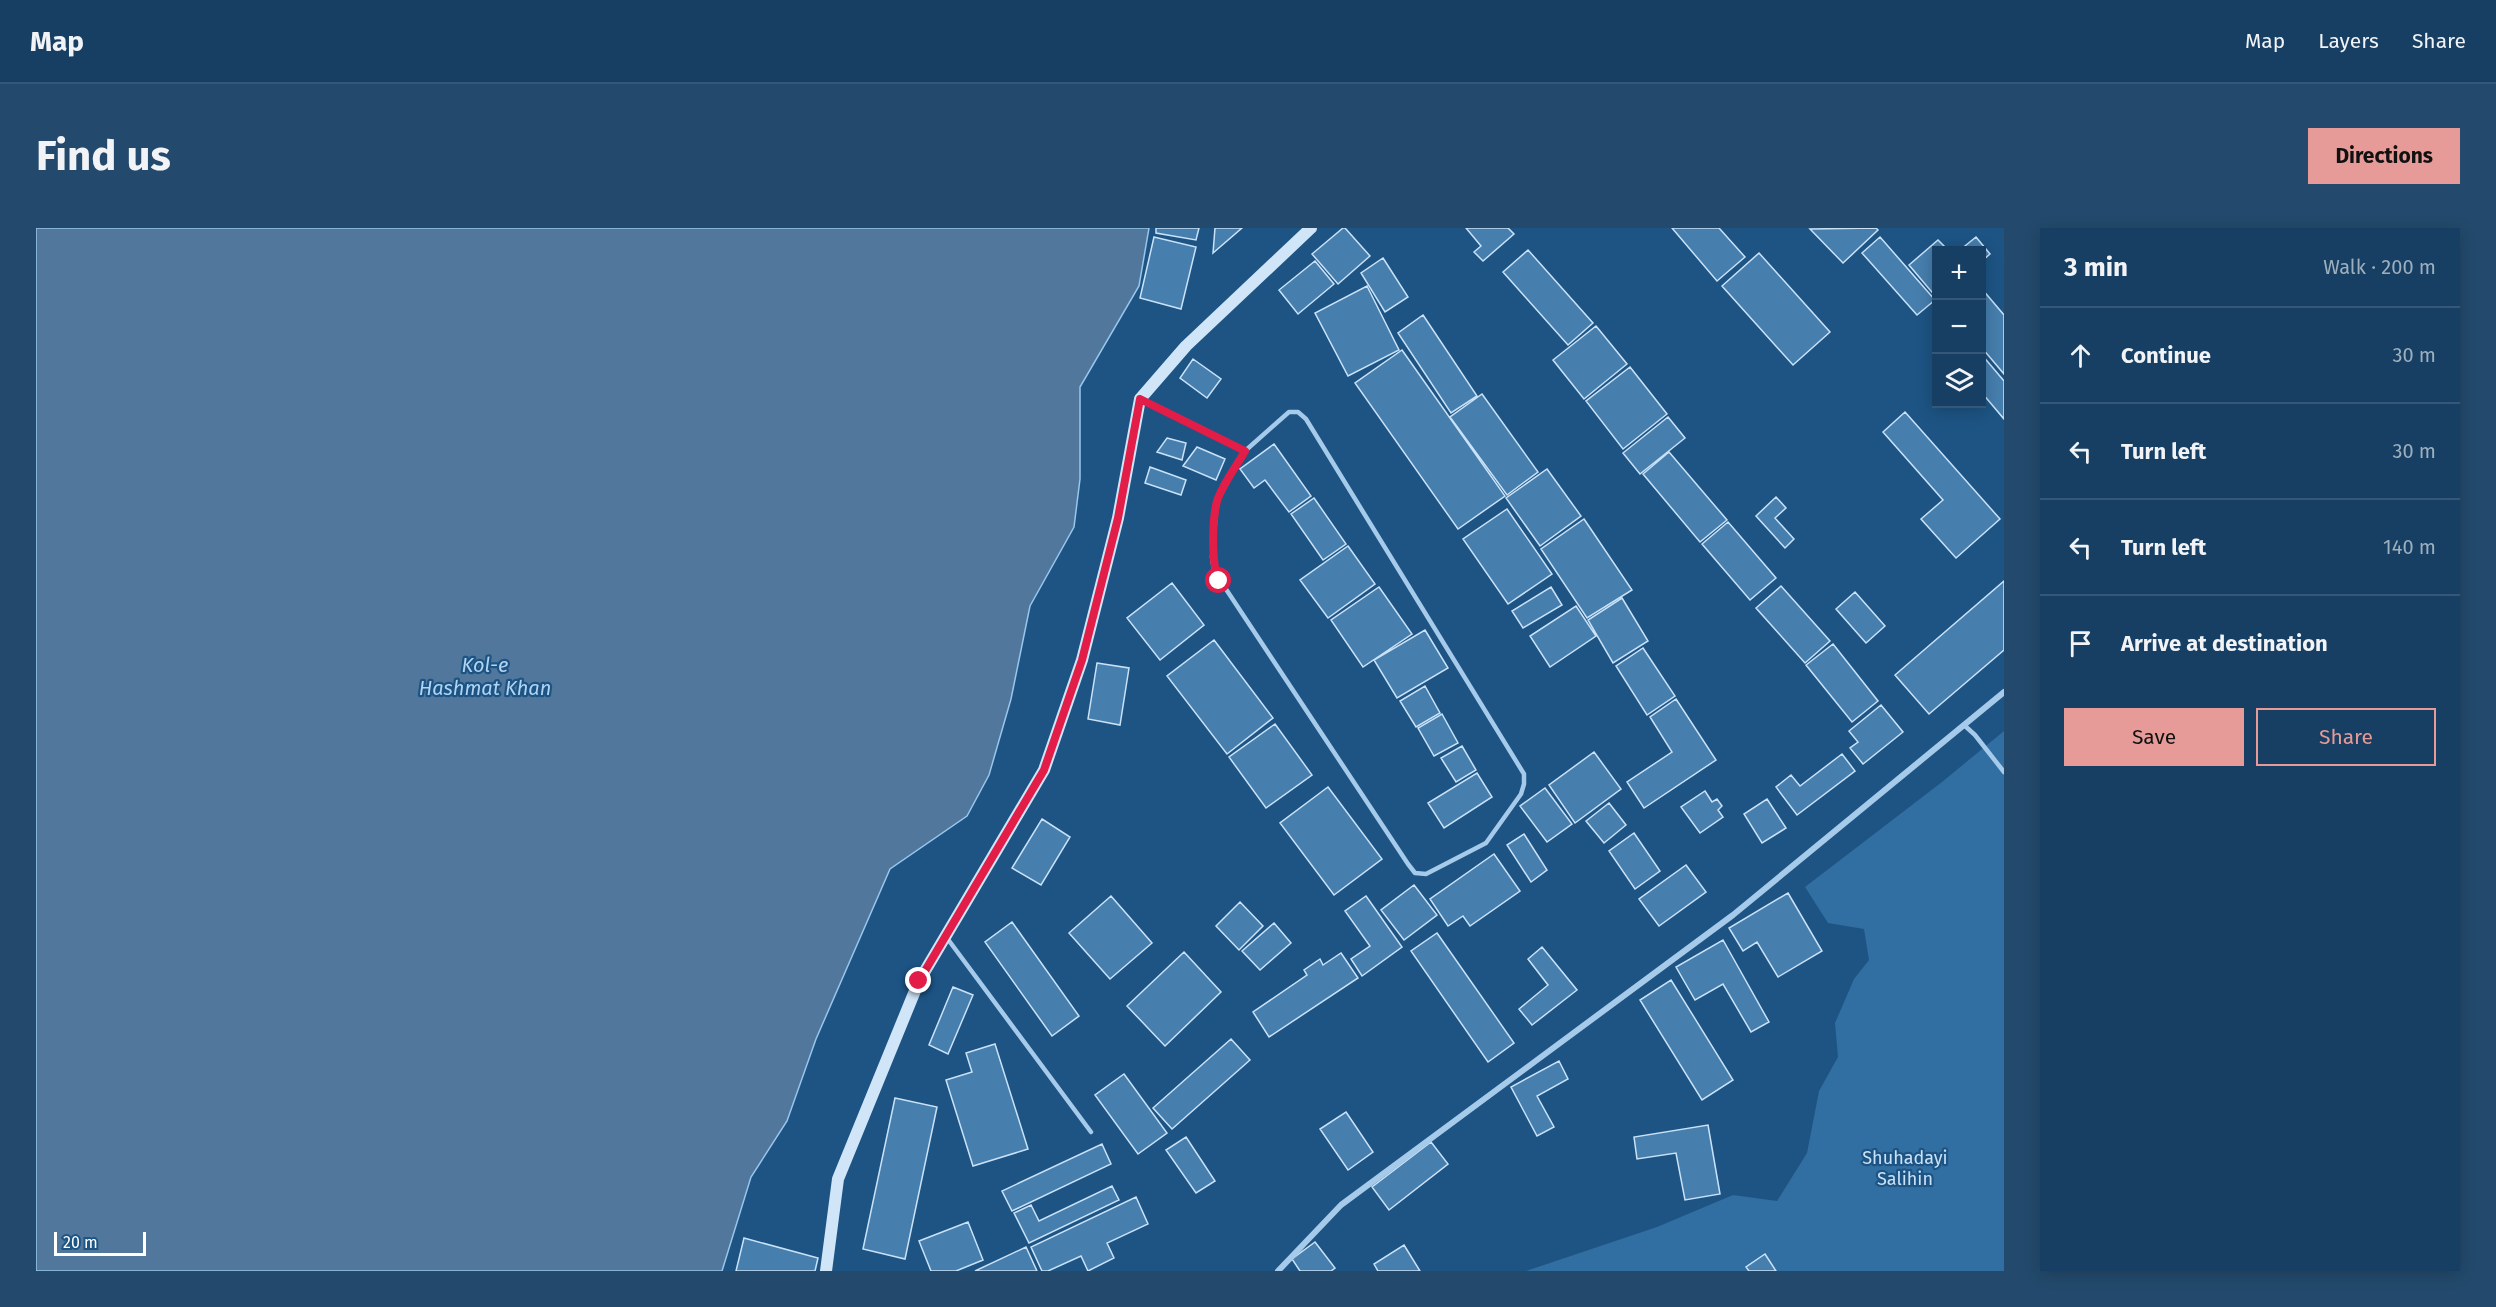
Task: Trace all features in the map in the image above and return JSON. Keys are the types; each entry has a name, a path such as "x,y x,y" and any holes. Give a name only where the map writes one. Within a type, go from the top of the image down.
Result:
{"street":[{"path":"826,1271 838,1179 919,981 1044,770 1085,649 1118,518 1140,399 1186,346 1311,228"},
{"path":"1278,1271 1341,1205 1733,915 2004,692"}],"lane":[{"path":"1140,399 1245,451"},
{"path":"1289,412 1298,412 1306,419 1524,774 1521,794 1486,843 1426,874 1415,873 1214,570 1212,557 1217,501 1245,451 1289,412"},
{"path":"1964,725 1975,735 2004,772"},
{"path":"945,936 1091,1132"}],"green space":[{"name":"Shuhadayi Salihin","path":"2004,731 2004,1271 1526,1271 1657,1227 1733,1195 1777,1201 1807,1153 1819,1091 1838,1057 1835,1023 1854,979 1869,960 1864,929 1828,923 1805,887 1942,782"}],"water":[{"name":"Kol-e Hashmat Khan","path":"36,228 1149,228 1139,286 1080,387 1080,479 1074,527 1030,606 1011,699 989,775 967,816 890,869 816,1039 787,1121 751,1177 722,1271 36,1271"}],"building":[{"path":"1156,228 1199,228 1196,240 1156,233"},
{"path":"1215,228 1242,228 1213,253"},
{"path":"1343,228 1370,256 1338,284 1312,254"},
{"path":"1466,228 1508,228 1514,234 1483,261 1474,252 1481,246"},
{"path":"1672,228 1719,228 1745,257 1717,281"},
{"path":"1876,228 1878,230 1843,263 1810,229"},
{"path":"1154,237 1196,247 1181,309 1140,298"},
{"path":"1880,237 1932,297 1932,302 1917,315 1862,253"},
{"path":"1976,237 1983,246 1965,246"},
{"path":"1938,240 1944,246 1932,246 1932,292 1909,265"},
{"path":"1528,250 1593,323 1568,345 1503,272"},
{"path":"1759,253 1830,332 1793,365 1722,286"},
{"path":"1383,258 1408,297 1385,312 1361,273"},
{"path":"1315,261 1334,284 1298,314 1279,290"},
{"path":"1367,286 1399,350 1348,376 1315,313"},
{"path":"1986,294 2004,315 2004,374 1986,353"},
{"path":"1423,315 1477,396 1451,413 1398,333"},
{"path":"1596,326 1627,364 1584,399 1553,360"},
{"path":"1402,350 1505,496 1458,529 1355,383"},
{"path":"1193,359 1221,379 1207,398 1180,378"},
{"path":"1986,360 2004,381 2004,419 1986,398"},
{"path":"1630,367 1667,414 1623,449 1586,401"},
{"path":"1482,394 1538,472 1507,495 1450,417"},
{"path":"1905,412 2000,519 1956,558 1921,519 1943,500 1883,432"},
{"path":"1668,417 1685,438 1640,474 1623,453"},
{"path":"1167,438 1186,443 1182,460 1157,452"},
{"path":"1274,444 1311,496 1289,512 1265,480 1254,488 1240,469"},
{"path":"1197,447 1225,459 1216,480 1183,466"},
{"path":"1669,452 1727,520 1700,542 1643,474"},
{"path":"1150,467 1186,480 1181,495 1145,483"},
{"path":"1547,469 1581,516 1540,546 1506,498"},
{"path":"1776,497 1786,508 1775,518 1794,539 1785,548 1756,516"},
{"path":"1314,498 1346,544 1323,560 1291,514"},
{"path":"1507,509 1552,574 1508,604 1463,539"},
{"path":"1584,519 1632,590 1587,618 1541,549"},
{"path":"1728,522 1776,578 1750,600 1702,544"},
{"path":"1348,546 1375,584 1328,618 1300,580"},
{"path":"2004,581 2004,650 1929,714 1895,675"},
{"path":"1172,583 1204,625 1160,660 1127,618"},
{"path":"1781,586 1830,641 1805,663 1756,608"},
{"path":"1379,587 1412,634 1363,667 1331,620"},
{"path":"1551,587 1562,605 1523,628 1512,611"},
{"path":"1855,592 1885,626 1866,643 1836,609"},
{"path":"1622,598 1648,641 1613,663 1588,620"},
{"path":"1576,606 1596,636 1550,667 1530,636"},
{"path":"1425,630 1448,668 1397,698 1374,660"},
{"path":"1214,640 1273,718 1227,754 1167,676"},
{"path":"1833,644 1878,701 1852,722 1806,665"},
{"path":"1643,648 1675,696 1647,715 1616,666"},
{"path":"1097,663 1129,668 1120,725 1088,719"},
{"path":"1425,686 1440,713 1416,727 1400,701"},
{"path":"1676,699 1716,760 1644,808 1627,782 1672,752 1650,717"},
{"path":"1881,705 1903,732 1863,764 1850,748 1858,742 1849,731"},
{"path":"1442,714 1458,743 1434,756 1418,728"},
{"path":"1275,724 1312,775 1266,808 1229,757"},
{"path":"1462,746 1476,770 1456,782 1441,758"},
{"path":"1594,752 1621,789 1575,823 1549,785"},
{"path":"1842,754 1855,771 1797,815 1776,787 1791,775 1800,786"},
{"path":"1477,773 1492,797 1444,828 1428,803"},
{"path":"1328,787 1382,859 1334,895 1280,823"},
{"path":"1545,788 1572,824 1547,842 1520,806"},
{"path":"1705,791 1712,802 1717,799 1722,806 1718,810 1723,817 1700,833 1681,807"},
{"path":"1767,799 1786,828 1762,843 1744,814"},
{"path":"1609,803 1626,825 1604,843 1586,821"},
{"path":"1042,819 1070,837 1041,885 1012,868"},
{"path":"1634,833 1660,871 1635,889 1609,851"},
{"path":"1524,834 1547,870 1531,882 1507,845"},
{"path":"1494,854 1520,891 1470,926 1463,916 1448,926 1430,899"},
{"path":"1686,865 1706,892 1659,926 1639,899"},
{"path":"1414,885 1437,915 1404,940 1381,910"},
{"path":"1788,893 1822,951 1778,977 1757,942 1743,951 1729,928"},
{"path":"1111,896 1152,943 1110,979 1069,933"},
{"path":"1366,896 1402,947 1362,976 1351,959 1370,946 1345,911"},
{"path":"1240,902 1263,926 1239,950 1216,926"},
{"path":"1012,922 1079,1016 1052,1036 985,942"},
{"path":"1274,923 1291,943 1260,970 1242,951"},
{"path":"1437,933 1514,1043 1488,1062 1411,951"},
{"path":"1723,940 1769,1022 1751,1032 1723,984 1695,1000 1676,967"},
{"path":"1542,947 1577,990 1532,1025 1519,1009 1548,985 1528,959"},
{"path":"1184,952 1221,992 1165,1046 1127,1006"},
{"path":"1341,953 1358,978 1269,1037 1253,1012 1307,975 1304,970 1320,959 1323,965"},
{"path":"1671,980 1733,1080 1702,1100 1640,1000"},
{"path":"953,987 973,995 948,1054 929,1045"},
{"path":"1231,1039 1250,1060 1172,1129 1153,1108"},
{"path":"995,1044 1028,1149 973,1166 946,1080 972,1072 966,1053"},
{"path":"1559,1061 1568,1079 1537,1096 1554,1127 1537,1136 1511,1087"},
{"path":"1124,1074 1167,1133 1138,1154 1095,1095"},
{"path":"895,1098 937,1107 905,1259 863,1249"},
{"path":"1346,1112 1373,1152 1348,1170 1320,1129"},
{"path":"1708,1125 1720,1194 1685,1200 1676,1153 1637,1159 1634,1137"},
{"path":"1186,1137 1215,1181 1196,1193 1166,1150"},
{"path":"1431,1142 1448,1164 1389,1210 1372,1187"},
{"path":"1102,1144 1111,1164 1012,1211 1002,1191"},
{"path":"1112,1186 1119,1200 1029,1243 1014,1213 1031,1205 1039,1221"},
{"path":"1136,1197 1148,1224 1107,1243 1114,1258 1088,1271 1081,1256 1048,1271 1042,1271 1031,1247"},
{"path":"968,1222 983,1260 956,1271 931,1271 919,1241"},
{"path":"744,1238 818,1258 815,1271 736,1271"},
{"path":"1315,1242 1335,1268 1331,1271 1300,1271 1292,1259"},
{"path":"1404,1245 1420,1271 1378,1271 1374,1264"},
{"path":"1026,1247 1037,1271 975,1271"},
{"path":"1765,1254 1776,1271 1749,1271 1746,1267"}],"route":[{"path":"919,981 1044,770 1082,660 1118,518 1140,399 1245,451 1217,501 1212,557 1219,581"}]}
